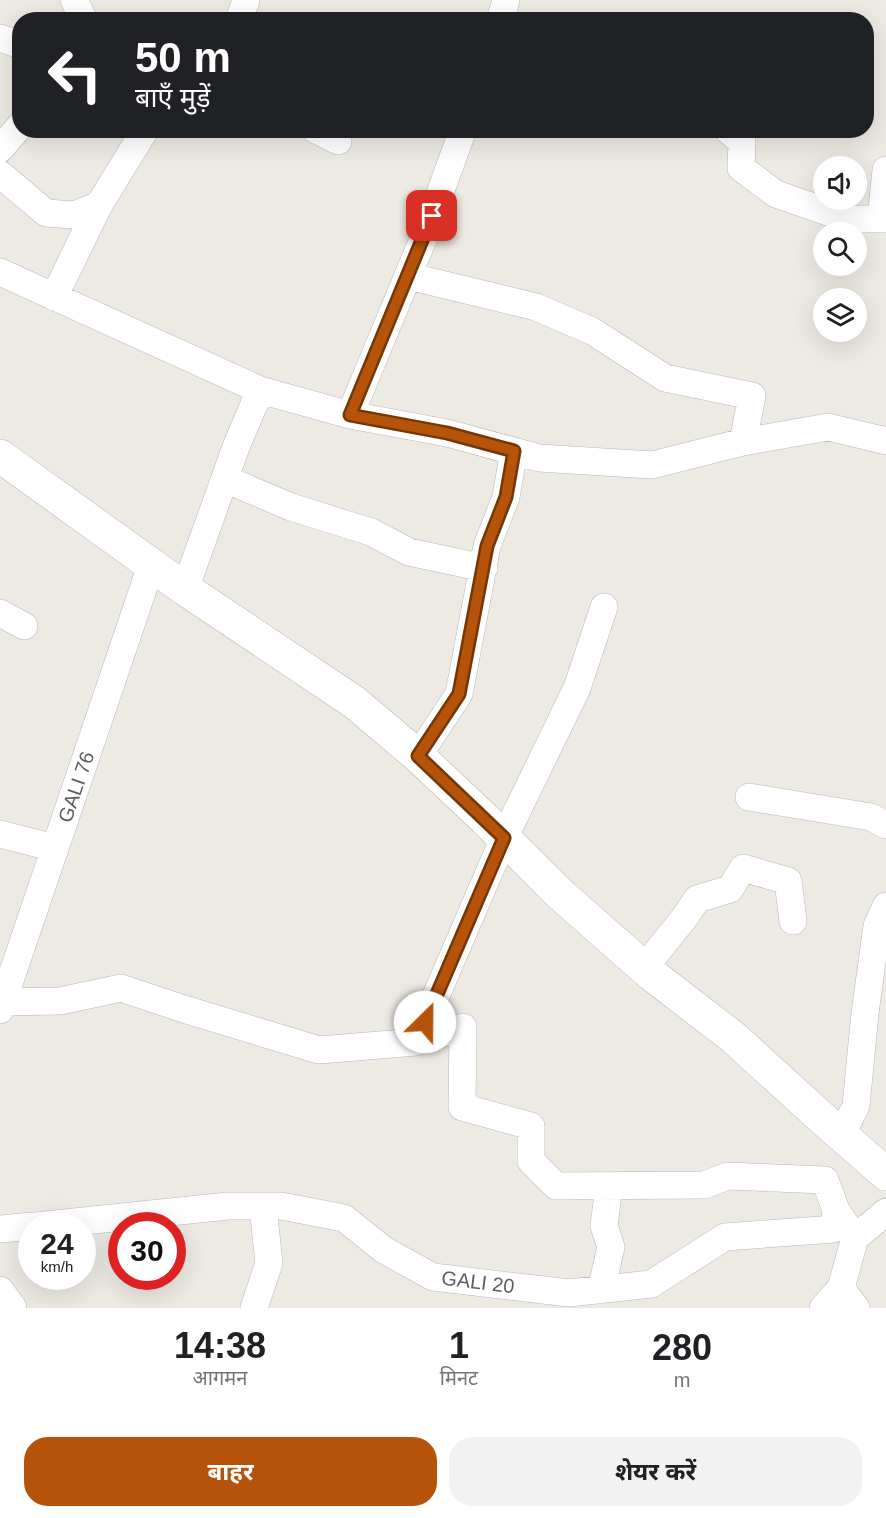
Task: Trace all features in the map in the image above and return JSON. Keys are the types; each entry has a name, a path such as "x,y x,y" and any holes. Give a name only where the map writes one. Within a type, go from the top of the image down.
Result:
{"street":[{"path":"0,149 12,135"},
{"path":"54,297 99,206 140,138"},
{"path":"350,415 424,237 460,138"},
{"path":"737,138 742,142 741,168 776,194 848,219 883,219 886,170"},
{"path":"0,174 46,213 74,214 99,206"},
{"path":"0,272 260,390 350,415 447,433 539,458 652,465 743,442 828,427 886,441"},
{"path":"408,276 536,308 592,331 665,378 752,396 743,442"},
{"path":"185,589 260,390"},
{"path":"418,756 459,694 487,546 506,497 514,451"},
{"path":"0,456 185,589 354,702 418,756 560,893 644,968 734,1038 886,1174"},
{"path":"225,479 291,507 371,532 409,552 484,568"},
{"name":"GALI 76","path":"3,995 152,564"},
{"path":"416,1042 504,838 577,688 604,607"},
{"path":"0,613 24,626"},
{"path":"749,797 871,817 886,825"},
{"path":"0,834 55,848"},
{"path":"644,968 685,917 697,898 729,889 743,868 788,881 793,921"},
{"path":"841,1135 856,1106 865,1013 877,926 886,906"},
{"path":"3,995 60,1002 122,988 319,1050 416,1042 463,1027 462,1107 531,1126 531,1161 556,1186 704,1185 728,1176 825,1180 836,1210 855,1238"},
{"path":"602,1290 611,1246 604,1226 609,1186"},
{"name":"GALI 20","path":"96,1220 228,1206 281,1206 344,1218 384,1250 433,1277 569,1293 651,1284 725,1236 834,1229 836,1210"},
{"path":"254,1308 269,1263 263,1207"},
{"path":"840,1301 855,1238 886,1212"},
{"path":"0,1229 18,1227"},
{"path":"0,1290 13,1308"}],"route":[{"path":"425,1022 504,838 418,756 459,694 487,546 506,497 514,451 447,433 350,415 432,216"}]}
